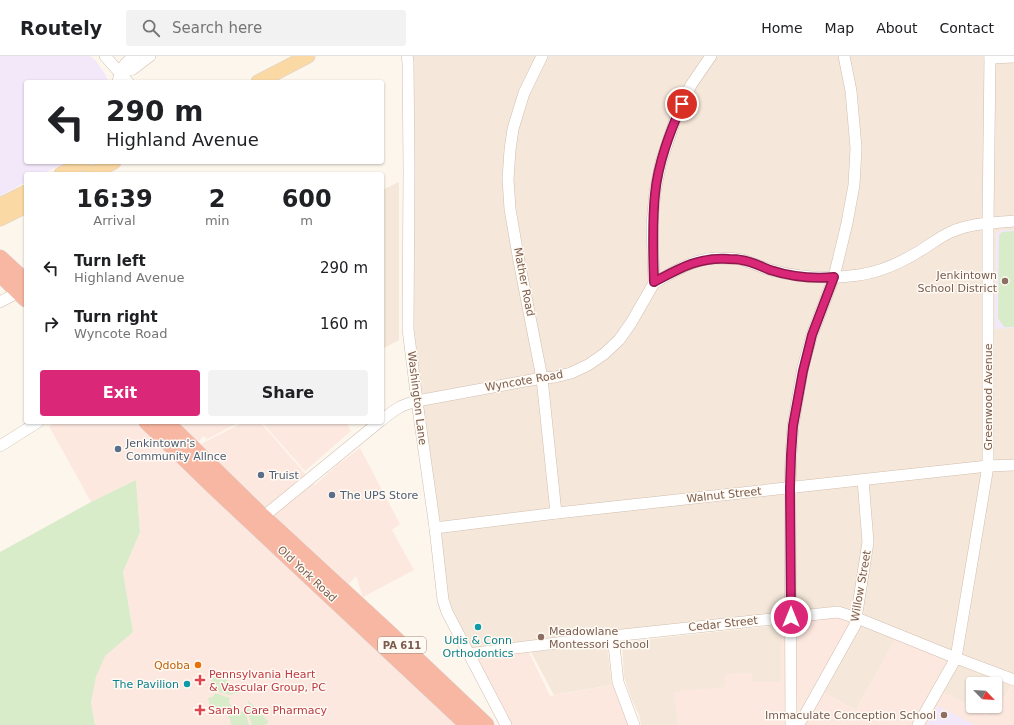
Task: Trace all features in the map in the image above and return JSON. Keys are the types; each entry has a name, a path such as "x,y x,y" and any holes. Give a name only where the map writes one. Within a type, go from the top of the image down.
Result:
{"highway":[{"path":"0,258 24,291"},
{"path":"0,274 24,291"},
{"name":"Old York Road","path":"151,424 182,446 468,725"},
{"name":"Old York Road","path":"167,424 182,446"},
{"name":"Old York Road","path":"259,521 390,634 486,725"}],"main road":[{"path":"262,80 308,56"},
{"path":"65,172 80,164"},
{"path":"94,172 110,164"},
{"path":"0,205 24,193"},
{"path":"0,219 24,207"}],"street":[{"path":"105,56 118,77"},
{"path":"118,77 127,61 134,56"},
{"path":"118,77 133,70 150,56"},
{"name":"Washington Lane","path":"407,56 409,162 408,328 444,600 447,612 506,725"},
{"name":"Mather Road","path":"542,56 524,93 513,129 508,179 510,209 542,378 556,513"},
{"name":"Wyncote Road","path":"384,418 403,405 417,401 554,377 571,372 588,365 604,354 619,340 638,311 654,282 653,219 655,192 661,162 676,117 690,85 711,56"},
{"path":"791,725 790,488 793,426 803,371 812,335 834,277 847,223 854,185 856,148 850,91 844,56"},
{"path":"990,57 1014,57"},
{"name":"Greenwood Avenue","path":"918,725 956,658 988,466 990,57"},
{"path":"654,282 697,262 715,258 741,260 771,270 797,275 826,278 861,275 883,269 918,252 952,231 988,223 1014,221"},
{"path":"0,302 24,291"},
{"path":"0,446 35,424"},
{"path":"259,521 377,424"},
{"name":"Walnut Street","path":"435,528 556,513 988,466 1014,465"},
{"name":"Willow Street","path":"798,725 855,625 857,618 868,542 863,480"},
{"name":"Cedar Street","path":"468,654 613,636 838,612 857,618 1014,680"},
{"path":"613,636 618,682 634,725"}],"shaded area":[{"path":"0,56 90,56 95,60 108,80 24,80 24,164 63,164 46,172 24,172 24,183 0,196"},
{"path":"407,56 1014,56 1014,682 1002,701 1002,677 966,677 966,704 938,690 898,635 856,710 819,690 838,612 468,654 447,612 408,329"},
{"path":"399,182 399,340 384,348 384,189"},
{"name":"Jenkintown School District","path":"1001,230 1014,230 1014,328 995,329 996,234"},
{"path":"52,424 150,424 460,725 95,725 91,703 96,677 104,656 133,632 123,572 140,532 136,480 91,502 49,426"},
{"path":"180,424 236,424 207,439 203,436 198,442"},
{"path":"240,424 262,424 315,485 337,465 360,448 400,524 392,530 414,570 363,597 356,576 349,584 305,544 303,545 201,444"},
{"path":"264,424 347,424 351,431 305,471"},
{"path":"838,612 857,618 820,690 856,710 898,635 956,658 939,690 966,704 966,713 984,713 992,717 995,713 1002,713 1002,702 1014,683 1014,725 677,725 674,692 725,687 726,674 752,673 752,682 781,682 781,625 791,617"},
{"path":"781,625 781,682 751,682 751,674 726,674 726,687 677,714 677,725 641,725 639,715 624,677 622,642"},
{"path":"605,643 607,645 612,685 554,695 531,652"},
{"path":"526,646 550,696 619,684 633,725 505,725 468,654"},
{"name":"Immaculate Conception School","path":"938,706 975,725 927,725"},
{"path":"984,713 995,713 992,717"}],"green space":[{"name":"Jenkintown School District","path":"1014,231 1014,327 1004,327 998,318 999,235 1002,232"},
{"path":"136,480 140,532 123,572 133,632 105,656 96,677 91,703 95,725 0,725 0,552 91,502"},
{"path":"218,672 240,692 230,695 209,689 211,681"},
{"path":"215,693 230,698 229,702 232,707 226,714 220,712 213,713 211,711 208,698 213,697"},
{"path":"247,699 269,722 265,725 252,725 247,710 249,704"},
{"path":"235,710 240,712 245,711 249,725 231,725 228,717"}],"place":[{"name":"Jenkintown School District","path":"1005,281"},
{"name":"Jenkintown's Community Allnce","path":"118,449"},
{"name":"Truist","path":"261,475"},
{"name":"The UPS Store","path":"332,495"},
{"name":"Udis & Conn Orthodontics","path":"478,627"},
{"name":"Meadowlane Montessori School","path":"541,637"},
{"name":"Qdoba","path":"198,665"},
{"name":"Pennsylvania Heart & Vascular Group, PC","path":"200,680"},
{"name":"The Pavilion","path":"187,684"},
{"name":"Sarah Care Pharmacy","path":"200,710"},
{"name":"Immaculate Conception School","path":"944,715"}],"route":[{"path":"682,104 662,158 655,192 652,225 654,282 697,262 715,258 741,260 771,270 797,275 826,278 834,277 812,335 799,389 793,426 790,488 791,617"}]}
